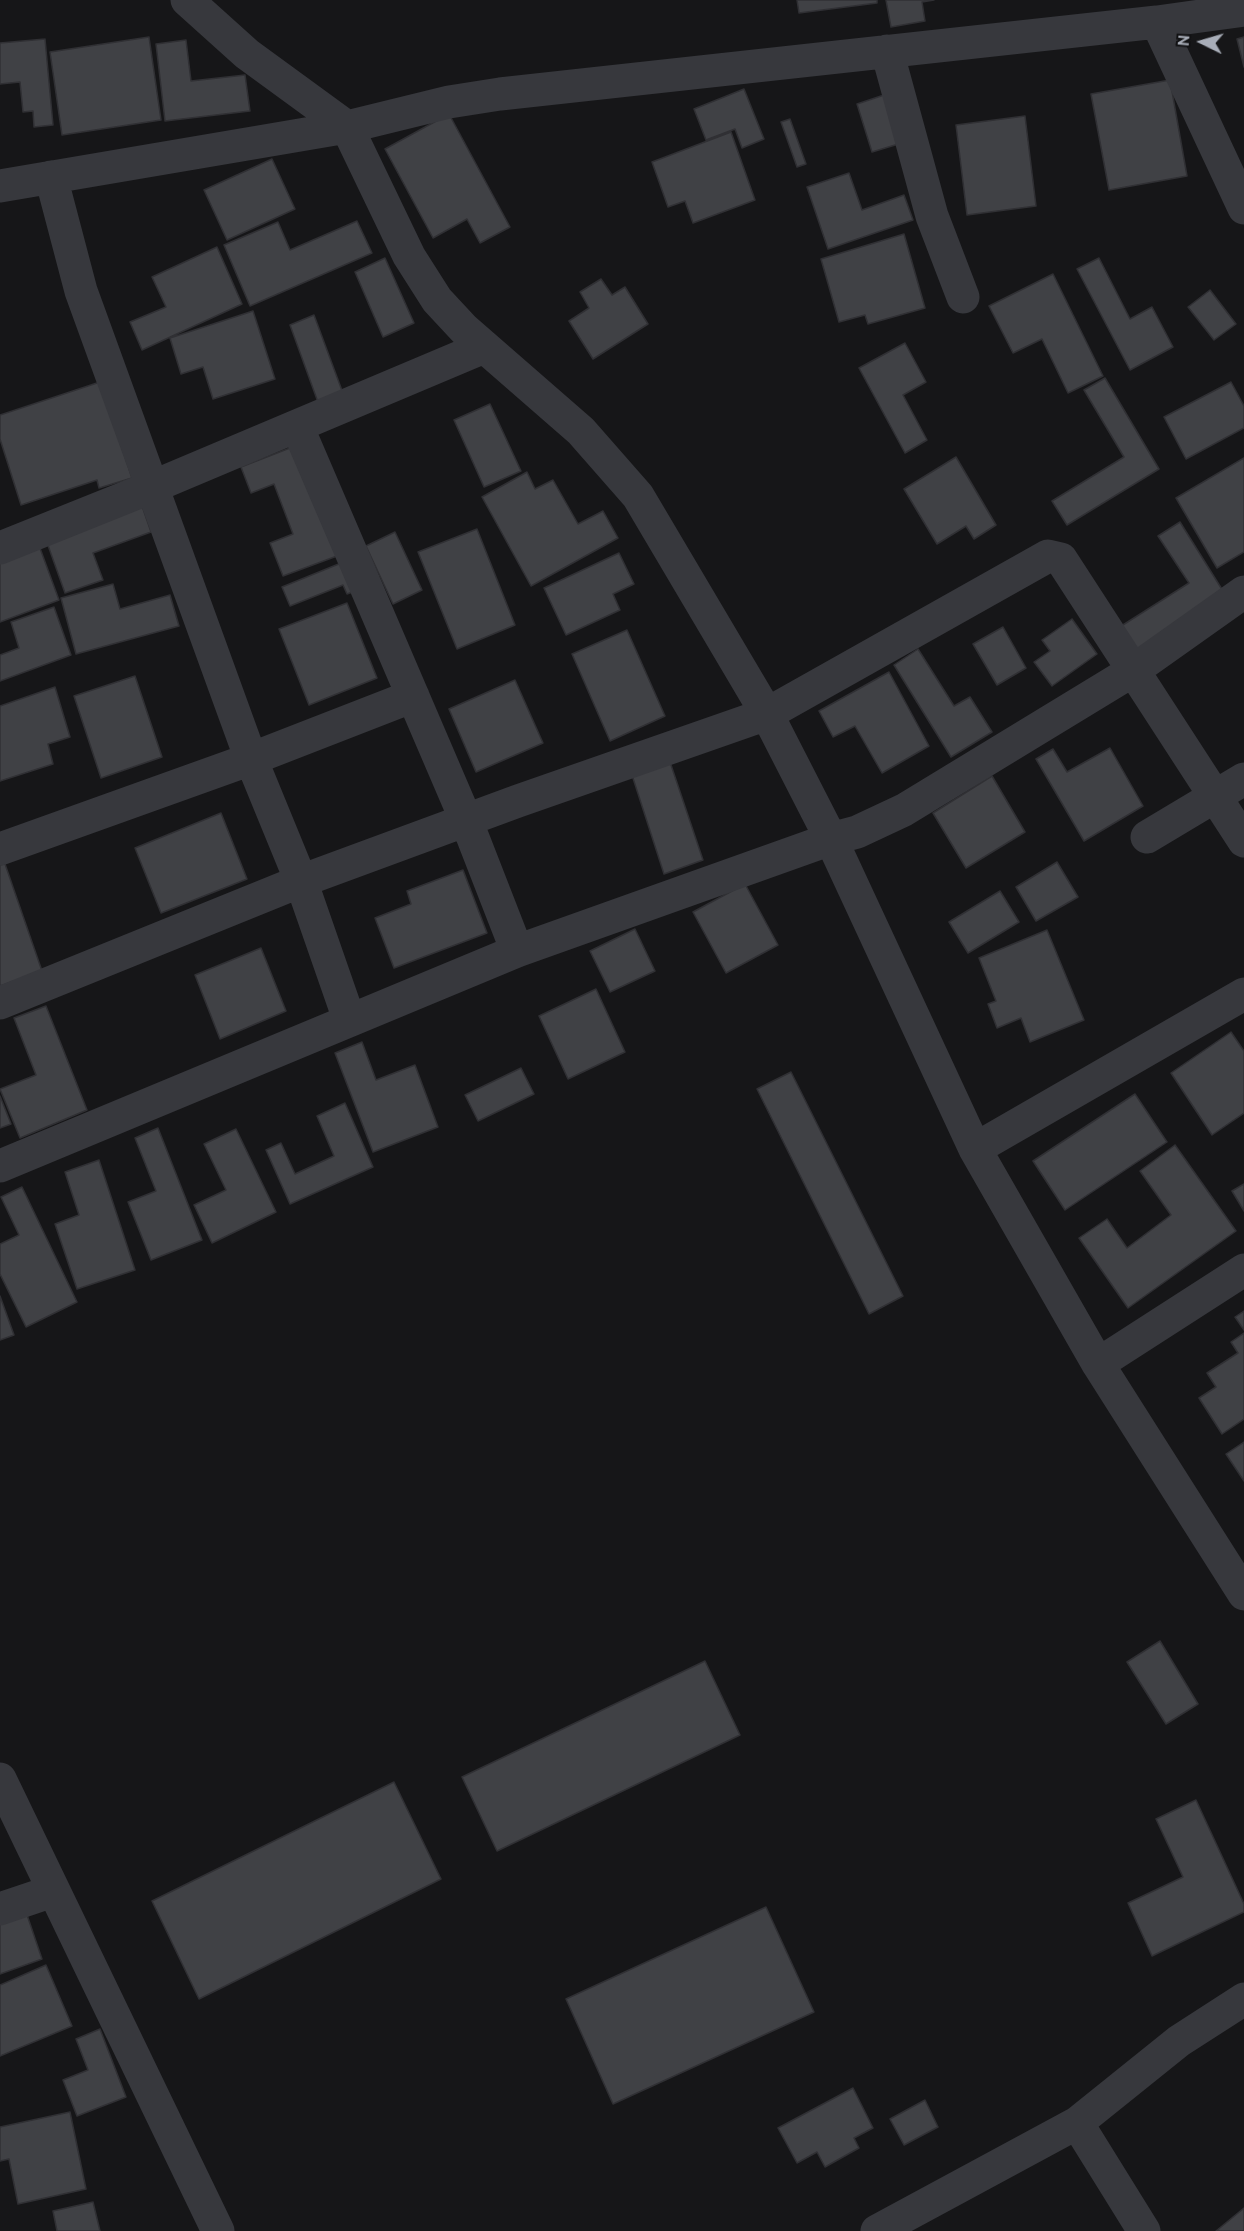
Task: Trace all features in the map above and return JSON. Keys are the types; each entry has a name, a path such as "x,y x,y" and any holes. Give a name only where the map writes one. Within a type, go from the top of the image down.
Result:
{"street":[{"path":"187,0 247,54 347,127 410,256 438,300 464,329 574,424 638,496 767,714 831,839 975,1149 1098,1365 1244,1593"},
{"path":"0,186 347,127 449,102 500,94 1157,22 1244,10"},
{"path":"1157,22 1244,208"},
{"path":"887,51 932,216 963,297"},
{"path":"51,177 81,291 251,759 301,881 350,1019"},
{"path":"0,548 152,487 484,347"},
{"path":"297,426 466,820 517,951"},
{"path":"0,1004 301,881 767,714 1048,556 1061,559 1244,841"},
{"path":"0,1166 517,951 831,839 857,832 904,810 1134,670 1244,592"},
{"path":"0,849 251,759 413,696"},
{"path":"1147,837 1244,779"},
{"path":"975,1149 1244,994"},
{"path":"1098,1365 1244,1270"},
{"path":"0,1779 219,2231"},
{"path":"0,1909 53,1891"},
{"path":"884,2230 1077,2123 1179,2041 1244,1999"},
{"path":"1077,2123 1144,2231"}],"building":[{"path":"797,0 877,0 877,3 799,13"},
{"path":"886,0 934,0 922,2 925,21 891,27"},
{"path":"149,37 161,120 62,135 50,52"},
{"path":"1244,37 1244,67 1237,39"},
{"path":"45,39 53,125 34,127 33,111 23,112 20,82 0,84 0,43"},
{"path":"186,40 191,81 245,75 250,111 165,121 156,44"},
{"path":"1170,80 1187,176 1109,190 1091,94"},
{"path":"744,89 764,139 742,148 735,129 706,140 694,109"},
{"path":"890,93 905,142 872,152 857,104"},
{"path":"449,114 510,227 480,243 467,219 433,238 385,149"},
{"path":"1025,116 1036,206 967,215 956,125"},
{"path":"790,119 806,164 797,167 781,122"},
{"path":"731,132 755,200 693,223 685,201 668,207 652,162"},
{"path":"272,159 295,209 227,240 204,190"},
{"path":"849,173 862,210 904,195 913,220 828,249 807,187"},
{"path":"357,221 372,253 250,306 224,245 278,222 290,250"},
{"path":"904,234 925,308 868,324 865,315 839,322 821,259"},
{"path":"217,247 242,304 142,350 130,322 166,307 152,277"},
{"path":"385,258 414,323 383,337 355,272"},
{"path":"1099,258 1130,319 1152,307 1173,347 1130,370 1077,269"},
{"path":"1053,274 1103,376 1068,393 1042,339 1013,353 989,306"},
{"path":"601,279 612,295 625,287 648,324 593,359 569,321 589,308 580,292"},
{"path":"1210,290 1236,324 1214,340 1188,307"},
{"path":"253,311 275,379 213,399 203,367 181,374 170,338"},
{"path":"314,315 344,396 319,405 290,325"},
{"path":"905,343 926,382 903,395 927,440 905,453 859,368"},
{"path":"1105,378 1159,469 1067,525 1052,501 1124,457 1084,390"},
{"path":"100,382 132,478 99,488 97,480 21,505 0,439 0,415"},
{"path":"1231,382 1244,406 1244,428 1186,459 1164,417"},
{"path":"490,404 521,471 484,487 454,420"},
{"path":"295,446 337,556 283,576 270,543 293,534 274,484 251,493 241,467"},
{"path":"956,457 996,525 974,539 966,526 937,544 904,489"},
{"path":"1244,458 1244,552 1217,568 1176,498"},
{"path":"527,472 535,489 553,480 578,524 603,511 618,538 531,586 482,497"},
{"path":"141,503 151,532 93,553 103,580 65,593 45,537"},
{"path":"1180,522 1228,599 1132,659 1115,630 1189,583 1158,536"},
{"path":"477,529 515,625 457,649 418,552"},
{"path":"395,532 422,590 393,604 366,546"},
{"path":"37,540 59,600 0,622 0,554"},
{"path":"619,553 634,584 613,594 620,610 566,635 544,588"},
{"path":"346,561 358,590 347,594 343,585 290,606 282,587"},
{"path":"113,584 120,609 170,595 179,626 76,654 61,598"},
{"path":"347,603 377,678 309,705 279,629"},
{"path":"54,607 71,655 0,681 0,655 19,648 11,622"},
{"path":"1072,619 1097,654 1052,686 1034,662 1050,651 1042,640"},
{"path":"1003,627 1026,668 997,685 973,644"},
{"path":"627,630 665,716 610,741 572,654"},
{"path":"918,649 954,706 970,697 992,732 951,757 894,665"},
{"path":"889,672 929,746 882,773 855,726 833,737 819,711"},
{"path":"135,676 162,757 101,778 74,696"},
{"path":"515,680 543,743 476,772 449,709"},
{"path":"55,687 70,737 48,744 53,764 0,781 0,706"},
{"path":"1110,748 1143,806 1084,841 1036,759 1053,749 1067,772"},
{"path":"669,759 703,860 664,874 631,772"},
{"path":"992,776 1025,832 966,868 933,813"},
{"path":"221,813 247,879 161,913 135,848"},
{"path":"1057,862 1078,897 1036,921 1016,887"},
{"path":"5,864 42,971 0,986 0,865"},
{"path":"463,870 487,933 394,968 375,918 411,904 407,891"},
{"path":"745,884 778,945 726,973 693,912"},
{"path":"1000,891 1019,922 968,953 949,922"},
{"path":"635,929 655,971 610,992 590,951"},
{"path":"1047,930 1084,1020 1030,1042 1021,1018 997,1028 988,1004 996,1001 979,958"},
{"path":"261,948 286,1011 220,1039 195,975"},
{"path":"596,989 625,1052 568,1079 539,1016"},
{"path":"46,1006 87,1110 20,1138 0,1089 36,1075 14,1018"},
{"path":"1231,1032 1244,1051 1244,1113 1212,1135 1171,1073"},
{"path":"362,1042 376,1080 415,1065 438,1127 373,1152 335,1053"},
{"path":"521,1068 534,1094 478,1121 465,1095"},
{"path":"791,1072 903,1296 869,1314 757,1089"},
{"path":"1135,1094 1167,1142 1065,1210 1033,1161"},
{"path":"0,1096 11,1124 0,1128"},
{"path":"345,1103 373,1167 290,1204 266,1150 281,1143 295,1174 334,1156 317,1116"},
{"path":"158,1128 202,1240 151,1260 128,1202 156,1191 135,1138"},
{"path":"236,1129 276,1212 212,1243 194,1205 226,1190 204,1144"},
{"path":"1175,1145 1236,1231 1128,1308 1079,1238 1107,1219 1127,1248 1171,1215 1140,1171"},
{"path":"99,1160 135,1270 77,1289 55,1224 79,1215 65,1172"},
{"path":"1244,1184 1244,1211 1232,1191"},
{"path":"22,1187 77,1302 26,1327 0,1274 0,1244 19,1235 1,1197"},
{"path":"0,1296 14,1335 0,1340"},
{"path":"1244,1311 1244,1330 1235,1317"},
{"path":"1244,1333 1244,1419 1222,1434 1199,1398 1216,1387 1207,1373 1238,1353 1231,1342"},
{"path":"1244,1442 1244,1481 1226,1454"},
{"path":"1160,1641 1198,1704 1166,1724 1127,1662"},
{"path":"705,1661 740,1735 497,1851 462,1777"},
{"path":"394,1782 441,1879 199,1999 152,1901"},
{"path":"1196,1800 1244,1904 1244,1912 1152,1956 1128,1903 1183,1877 1156,1819"},
{"path":"24,1906 42,1959 0,1974 0,1914"},
{"path":"766,1907 814,2012 613,2104 566,1999"},
{"path":"46,1965 72,2026 0,2056 0,1985"},
{"path":"100,2029 126,2097 77,2116 63,2080 88,2070 76,2039"},
{"path":"853,2088 873,2128 854,2138 859,2148 825,2167 817,2152 797,2163 778,2128"},
{"path":"925,2100 938,2127 904,2145 890,2119"},
{"path":"70,2112 86,2189 18,2204 9,2159 0,2161 0,2127"},
{"path":"93,2202 100,2231 57,2231 53,2211"},
{"path":"1244,2208 1244,2231 1216,2231"}]}
